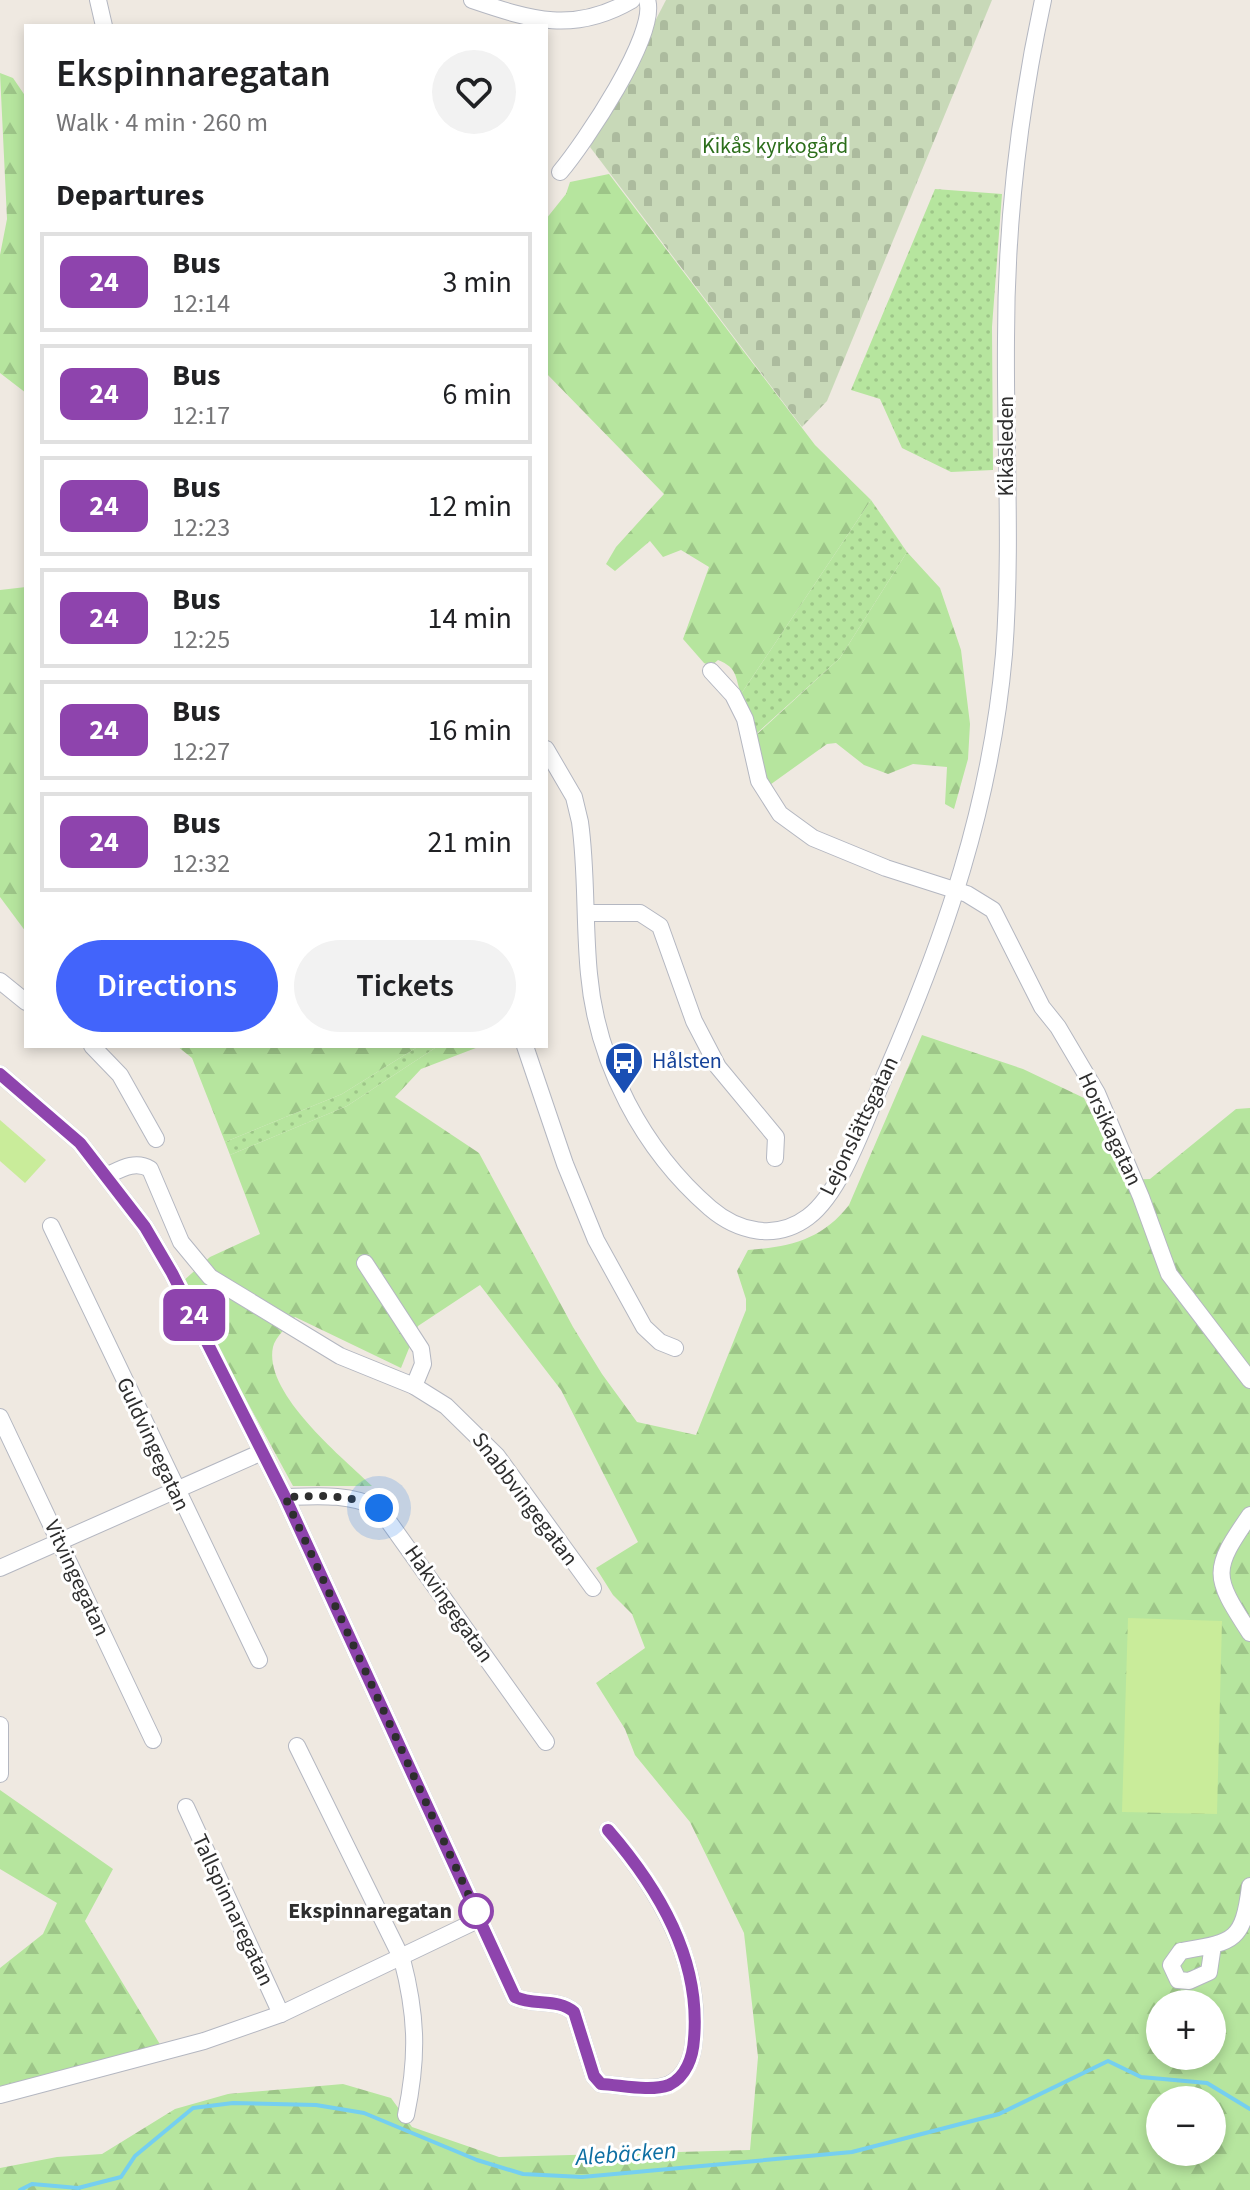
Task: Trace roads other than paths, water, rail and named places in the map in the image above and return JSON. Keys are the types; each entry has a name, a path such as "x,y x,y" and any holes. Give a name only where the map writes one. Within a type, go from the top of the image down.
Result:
{"street":[{"path":"98,0 104,24"},
{"path":"472,0 524,18 558,23 602,15 632,0"},
{"path":"560,172 590,135 615,89 650,16 647,0"},
{"name":"Kikåsleden","path":"958,891 985,781 1004,655 1009,248 1013,185 1043,0"},
{"name":"Horsikagatan","path":"711,671 733,695 745,719 759,781 780,814 797,829 886,868 982,900 993,910 1042,1007 1058,1027 1097,1093 1141,1197 1169,1274 1250,1380"},
{"name":"Lejonslättsgatan","path":"548,752 574,797 584,853 589,976 596,1017 616,1079 658,1152 683,1182 727,1222 747,1230 764,1232 807,1218 833,1187 917,1000 958,891"},
{"path":"586,913 640,913 657,922 694,1021 718,1067 776,1137 775,1158"},
{"path":"0,981 24,1000"},
{"path":"94,1048 120,1075 156,1139"},
{"path":"526,1048 565,1164 596,1240 644,1327 660,1342 675,1348"},
{"path":"0,1074 80,1143 145,1227 172,1273 285,1497 515,1997 527,2002 568,2007 574,2012 590,2067 601,2084 668,2085 682,2076 693,2054 696,2020 686,1957 658,1896 608,1830"},
{"name":"Snabbvingegatan","path":"106,1176 127,1166 142,1164 150,1169 181,1242 210,1277 340,1356 414,1386 446,1406 497,1456 593,1588"},
{"name":"Guldvingegatan","path":"51,1226 174,1489 259,1660"},
{"path":"365,1263 421,1349 423,1364 414,1386"},
{"name":"Vitvingegatan","path":"0,1417 153,1740"},
{"path":"0,1568 262,1452"},
{"name":"Hakvingegatan","path":"285,1497 329,1495 363,1500 379,1508 546,1742"},
{"path":"1250,1515 1228,1543 1220,1565 1221,1579 1250,1633"},
{"path":"0,1725 0,1774"},
{"path":"297,1746 402,1959 412,1995 417,2061 406,2115"},
{"name":"Tallspinnaregatan","path":"186,1807 281,2014"},
{"path":"1213,1945 1226,1943 1246,1922 1250,1886"},
{"path":"0,2095 27,2085 64,2081 155,2051 204,2041 281,2014 402,1959 480,1919"}],"waterway":[{"name":"Alebäcken","path":"20,2190 32,2184 78,2188 121,2177 135,2156 193,2108 233,2103 316,2105 364,2113 477,2160 523,2174 582,2177 852,2152 999,2114 1108,2061 1141,2077 1207,2083 1250,2109"}],"place":[{"name":"Hålsten","path":"624,1095"},
{"name":"Ekspinnaregatan","path":"476,1911"}],"park label":[{"name":"Kikås kyrkogård","path":"775,146"}]}
